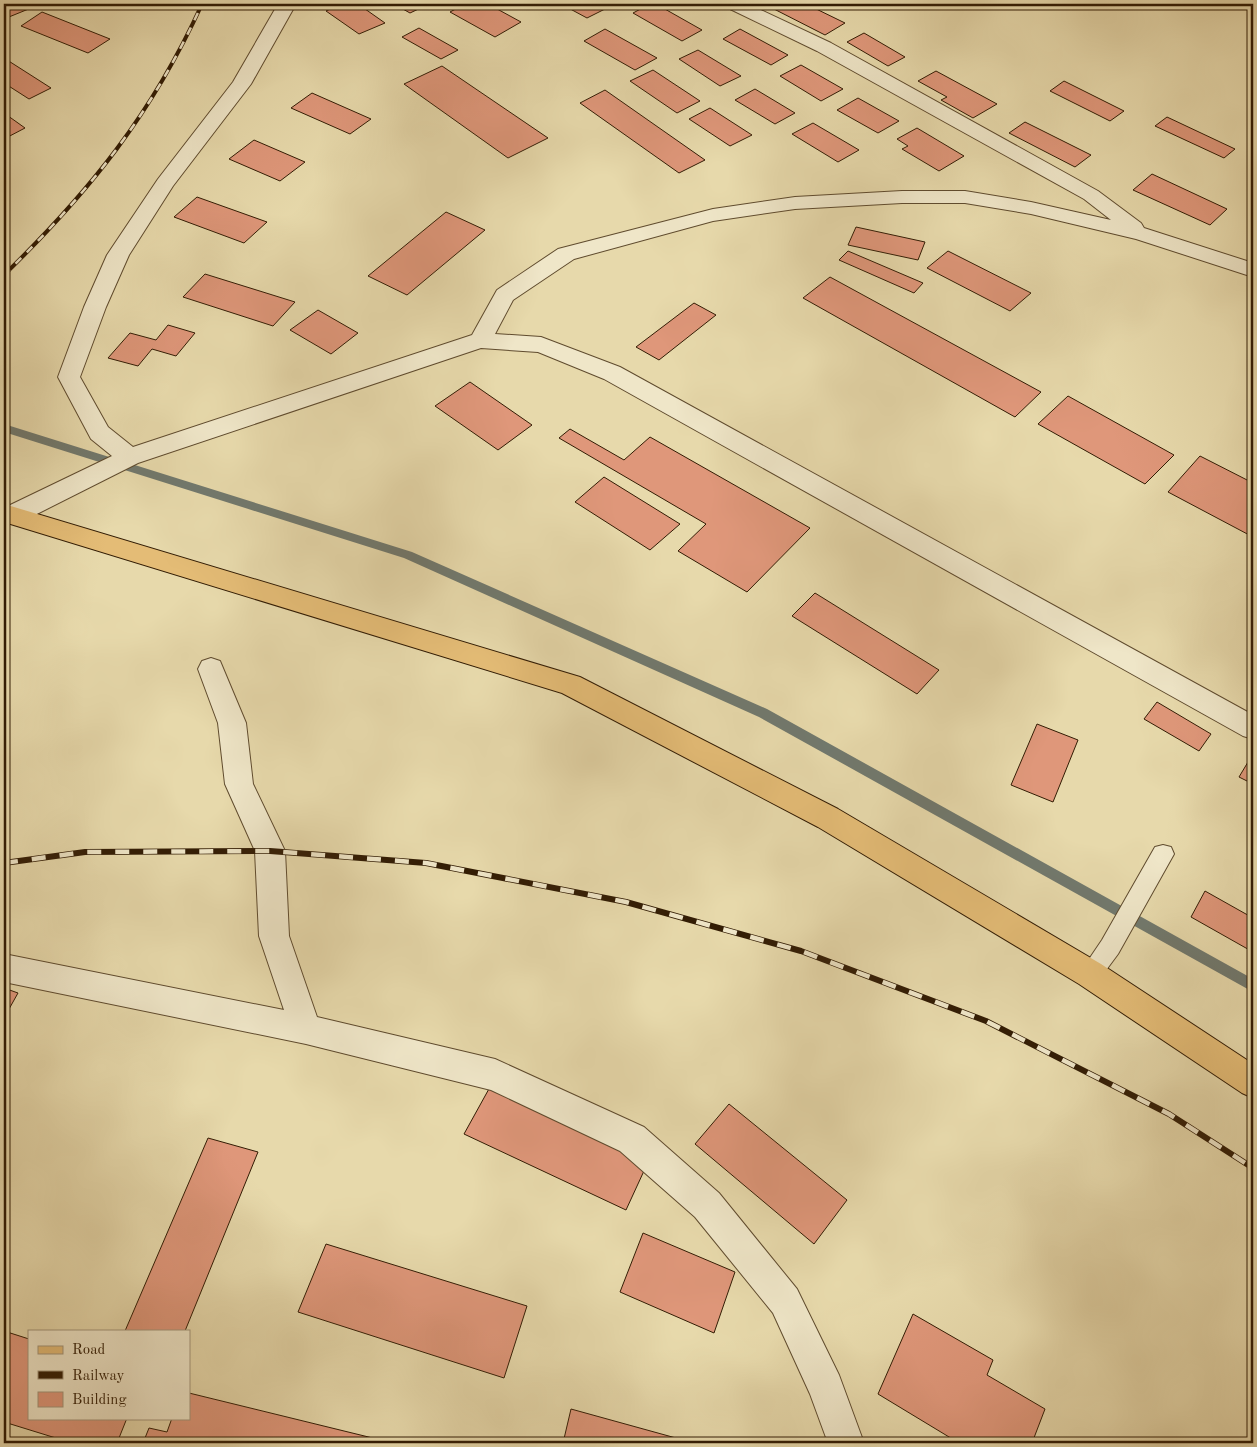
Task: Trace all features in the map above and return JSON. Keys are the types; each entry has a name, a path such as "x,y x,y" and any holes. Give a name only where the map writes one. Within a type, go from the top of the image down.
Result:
{"main road":[{"path":"8,514 570,685 828,818 1090,974 1253,1082"}],"street":[{"path":"130,457 99,434 69,377 95,307 118,255 165,183 241,84 287,4"},
{"path":"734,4 824,47 1091,196 1141,234"},
{"path":"480,340 505,295 566,254 713,215 795,203 902,197 964,197 1031,208 1141,234 1253,270"},
{"path":"8,514 59,492 130,457 480,340 541,345 612,373 1253,728"},
{"path":"212,669 232,723 239,784 270,851 274,936 306,1029"},
{"path":"4,968 306,1029 495,1076 632,1139 707,1205 785,1301 826,1388 846,1443"}],"lane":[{"path":"1090,974 1110,947 1163,854"}],"building":[{"path":"4,4 25,4 31,8 4,19"},
{"path":"341,4 358,4 385,23 359,34 326,11"},
{"path":"394,4 429,4 410,13"},
{"path":"465,4 488,4 521,22 495,37 450,12"},
{"path":"561,4 596,4 605,9 587,18"},
{"path":"650,4 656,4 702,30 682,41 633,13"},
{"path":"780,4 806,4 845,23 825,35 772,8"},
{"path":"42,12 110,39 88,53 21,26"},
{"path":"419,28 458,50 441,59 402,37"},
{"path":"605,29 657,58 635,70 584,41"},
{"path":"740,29 788,55 771,65 723,39"},
{"path":"864,33 905,57 888,66 847,42"},
{"path":"698,50 741,76 720,86 679,59"},
{"path":"4,58 51,88 29,99 4,83"},
{"path":"801,65 843,89 821,101 780,76"},
{"path":"442,66 548,138 508,158 404,84"},
{"path":"653,70 700,101 677,113 630,81"},
{"path":"936,71 997,104 973,118 941,100 947,97 918,81"},
{"path":"1064,81 1124,111 1110,121 1050,91"},
{"path":"755,89 795,113 775,124 735,100"},
{"path":"605,90 705,160 679,173 580,103"},
{"path":"312,93 371,119 350,134 291,108"},
{"path":"858,98 899,121 878,133 837,110"},
{"path":"710,108 752,135 730,146 689,119"},
{"path":"4,113 25,128 4,139"},
{"path":"1167,117 1235,149 1224,158 1155,126"},
{"path":"1025,122 1091,155 1075,167 1009,133"},
{"path":"813,123 859,150 838,162 792,134"},
{"path":"917,128 964,156 939,171 902,149 908,146 897,139"},
{"path":"254,140 305,162 280,181 229,159"},
{"path":"1152,174 1227,209 1210,225 1133,190"},
{"path":"197,197 267,222 244,243 174,217"},
{"path":"446,212 485,230 407,295 368,276"},
{"path":"856,227 925,242 918,260 848,245"},
{"path":"848,251 923,283 914,293 839,260"},
{"path":"948,251 1031,293 1010,311 927,268"},
{"path":"205,274 295,302 273,326 183,297"},
{"path":"830,277 1041,392 1015,417 803,298"},
{"path":"694,303 716,315 659,360 636,347"},
{"path":"318,310 358,333 331,354 290,330"},
{"path":"168,325 195,333 176,356 152,349 138,366 108,358 130,333 156,340"},
{"path":"470,382 532,425 498,450 435,406"},
{"path":"1068,396 1174,455 1145,484 1038,424"},
{"path":"570,429 624,460 650,437 810,528 747,592 678,551 706,524 559,438"},
{"path":"1200,456 1253,483 1253,537 1168,492"},
{"path":"604,477 680,524 650,550 575,502"},
{"path":"815,593 939,670 917,694 792,616"},
{"path":"1157,702 1211,734 1199,751 1144,719"},
{"path":"1037,724 1078,740 1053,802 1011,785"},
{"path":"1251,757 1253,758 1253,784 1239,777"},
{"path":"1205,891 1253,918 1253,952 1191,917"},
{"path":"4,988 18,993 4,1018"},
{"path":"490,1087 649,1160 626,1210 464,1134"},
{"path":"729,1104 847,1200 814,1244 695,1144"},
{"path":"208,1138 258,1152 185,1330 125,1330"},
{"path":"643,1233 735,1272 714,1333 620,1292"},
{"path":"326,1244 527,1306 504,1378 298,1312"},
{"path":"913,1314 993,1360 987,1375 1045,1409 1032,1443 959,1443 878,1394"},
{"path":"4,1331 28,1339 28,1420 126,1420 117,1443 72,1443 4,1422"},
{"path":"190,1393 393,1443 143,1443 149,1428 167,1432 171,1420 190,1420"},
{"path":"571,1409 694,1443 563,1443"}],"waterway":[{"path":"4,428 408,555 763,713 1253,986"}],"railway":[{"path":"4,275 64,213 116,149 162,81 183,44 202,4"},
{"path":"4,863 85,852 270,851 426,863 626,902 801,951 986,1021 1169,1114 1253,1168"}]}
